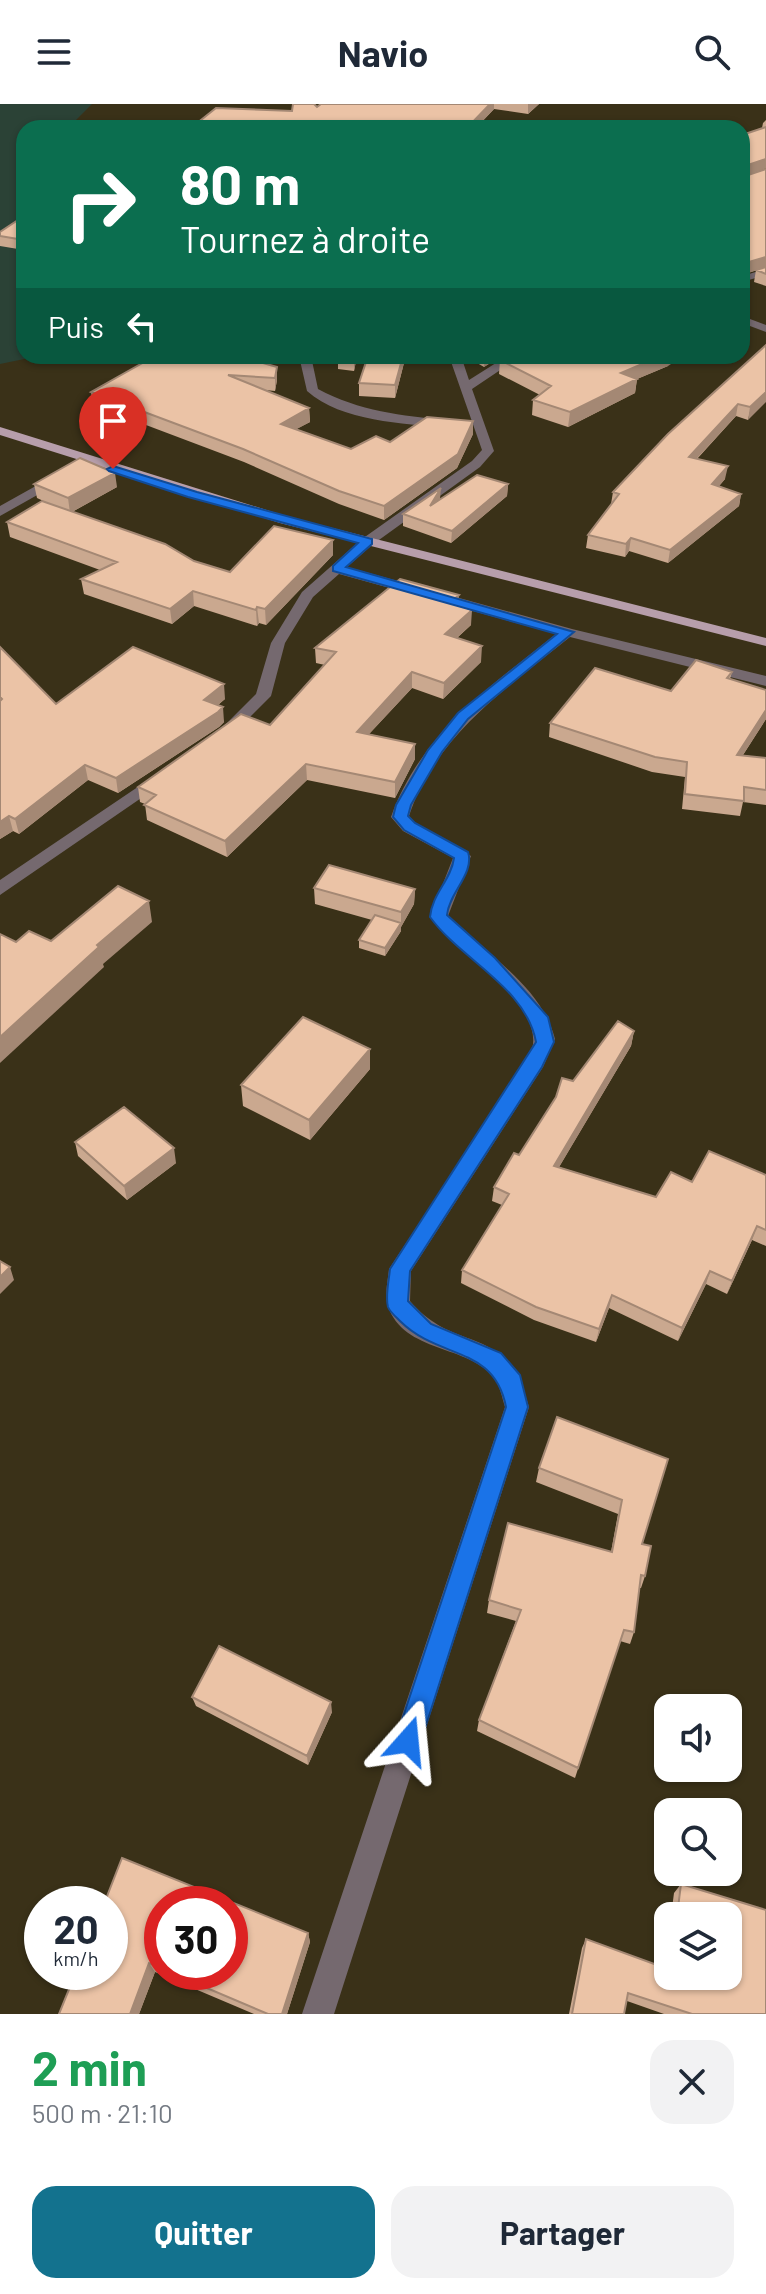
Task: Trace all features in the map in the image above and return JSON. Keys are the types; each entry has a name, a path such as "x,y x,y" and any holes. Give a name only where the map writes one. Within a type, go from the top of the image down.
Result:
{"main road":[{"path":"0,431 193,495 766,642"}],"street":[{"path":"307,364 313,391 330,402 406,420 482,428"},
{"path":"214,741 263,696 278,643 307,595 367,542 476,464 488,451 458,364"},
{"path":"467,387 503,364"},
{"path":"0,512 87,461"},
{"path":"337,569 567,632 766,681"},
{"path":"318,2014 517,1407 512,1382 494,1359 424,1330 398,1304 400,1269 536,1062 545,1042 541,1022 520,996 489,962 439,917 440,902 461,867 462,856 409,827 400,817 436,750 463,716 567,632"},
{"path":"0,889 175,767"}],"green space":[{"path":"0,104 92,104 76,120 16,120 16,361 0,364"}],"building":[{"path":"293,104 314,104 317,107 321,104 490,104 475,120 201,120 216,108 292,111"},
{"path":"766,127 766,159 750,164 750,132"},
{"path":"766,169 766,257 750,262 750,174"},
{"path":"16,221 16,239 0,236 0,232"},
{"path":"766,345 766,392 750,407 738,404 689,457 728,466 712,484 741,494 670,550 631,538 626,544 588,535 619,494 613,492 668,434 745,364 750,364 750,360"},
{"path":"141,364 267,364 277,367 275,378 228,375 309,408 281,424 351,449 376,436 390,442 427,417 473,421 458,454 384,506 91,392"},
{"path":"365,364 401,364 395,385 359,383"},
{"path":"508,364 642,364 621,373 637,379 570,412 533,400 551,386"},
{"path":"80,458 115,473 68,498 34,484"},
{"path":"477,475 508,484 452,531 403,514 441,488 430,506"},
{"path":"42,501 165,544 194,561 230,572 274,526 333,540 265,609 257,607 256,610 193,591 170,609 81,579 117,562 7,522"},
{"path":"400,579 459,595 451,602 472,610 445,634 482,646 444,683 412,672 357,732 415,744 395,782 306,764 225,841 144,805 156,795 138,787 241,714 270,725 336,652 315,648"},
{"path":"0,647 56,704 133,647 224,684 204,700 223,707 116,778 85,765 15,819 9,816 0,822"},
{"path":"696,660 732,672 727,678 766,690 766,710 737,755 766,758 766,790 744,787 744,801 685,794 687,762 655,757 550,723 595,668 671,691"},
{"path":"329,865 415,889 401,912 314,888"},
{"path":"118,886 149,901 97,945 99,947 0,1037 0,934 16,942 29,931 51,941"},
{"path":"375,915 401,923 385,948 359,940"},
{"path":"303,1017 370,1049 309,1120 241,1085"},
{"path":"618,1021 634,1031 554,1166 656,1197 671,1172 692,1182 709,1151 766,1175 766,1230 757,1226 732,1281 710,1271 682,1328 612,1295 599,1329 536,1307 462,1270 509,1194 494,1187 514,1153 519,1155 556,1097 562,1078 573,1081"},
{"path":"124,1107 174,1148 124,1186 75,1142"},
{"path":"0,1261 10,1267 0,1277"},
{"path":"557,1417 668,1459 642,1544 651,1546 645,1576 641,1575 634,1632 624,1630 578,1768 479,1720 521,1610 489,1600 508,1523 612,1552 622,1500 539,1468"},
{"path":"219,1646 331,1702 307,1756 192,1697"},
{"path":"122,1858 191,1886 144,1886 144,1976 130,2014 59,2014 69,1990 128,1990 128,1886 111,1886"},
{"path":"681,1886 688,1886 740,1902 679,1902"},
{"path":"742,1903 766,1910 766,2014 692,2014 628,1993 624,2014 572,2014 586,1939 654,1964 654,1990 742,1990"},
{"path":"248,1909 308,1933 282,2014 268,2014 211,1990 248,1990"}],"route":[{"path":"113,469 193,495 367,542 337,569 567,632 463,716 436,750 400,817 409,827 462,856 461,867 440,902 439,917 448,929 489,962 520,996 541,1022 545,1042 536,1062 400,1269 398,1304 424,1330 494,1359 512,1382 517,1407 408,1741"}]}
